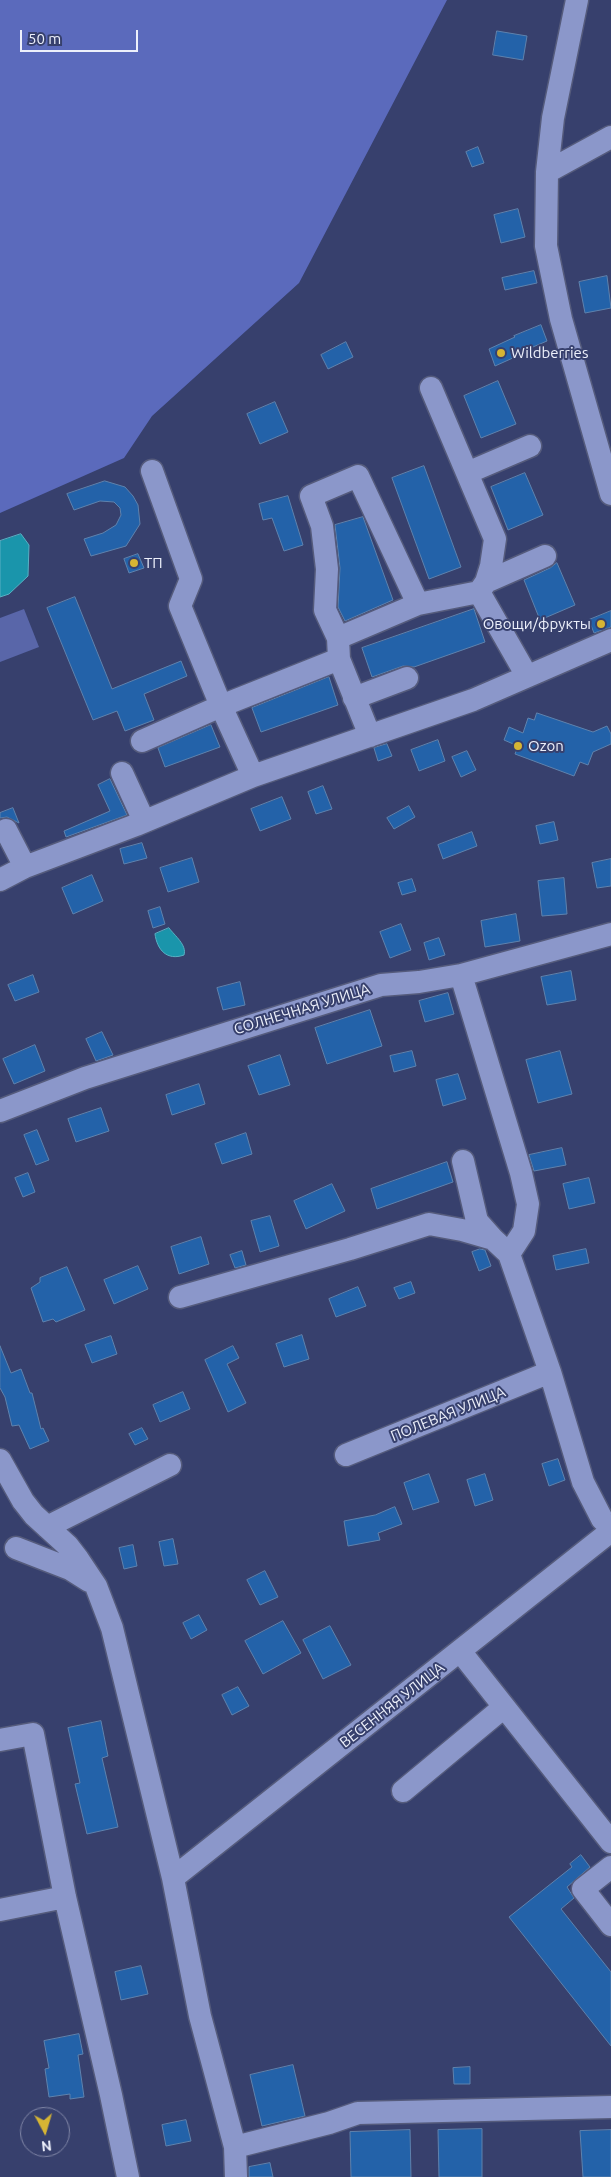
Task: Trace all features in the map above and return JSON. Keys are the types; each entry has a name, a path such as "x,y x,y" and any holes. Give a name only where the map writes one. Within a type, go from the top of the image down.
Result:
{"street":[{"path":"577,0 553,118 547,172 546,246 560,319 611,494"},
{"path":"547,172 611,137"},
{"path":"431,388 495,538 491,566 482,587"},
{"path":"467,473 530,446"},
{"path":"152,470 191,579 180,606 221,706 253,776"},
{"path":"370,736 354,698 325,610 327,569 322,526 310,496 358,476 418,604"},
{"path":"142,741 221,706 338,649 418,604 482,587 545,556"},
{"path":"482,587 527,676"},
{"path":"0,880 25,867 253,776 474,700 611,640"},
{"path":"354,698 407,678"},
{"path":"122,773 144,821"},
{"path":"6,830 25,867"},
{"name":"СОЛНЕЧНАЯ УЛИЦА","path":"0,1111 85,1078 381,984 419,982 461,974 611,934"},
{"path":"461,974 521,1173 528,1204 524,1231 501,1246"},
{"path":"464,1161 477,1221 501,1246 550,1372 583,1482 602,1519 611,1530"},
{"path":"180,1297 350,1249 429,1224 462,1230 501,1246"},
{"name":"ПОЛЕВАЯ УЛИЦА","path":"346,1455 550,1372"},
{"path":"0,1460 19,1495 40,1521 68,1546 96,1586 112,1628 173,1878 200,2016 235,2147 236,2177"},
{"path":"8,1550 26,1541 33,1525 40,1521 170,1465"},
{"name":"ВЕСЕННЯЯ УЛИЦА","path":"173,1878 611,1530"},
{"path":"8,1550 70,1569 96,1586"},
{"path":"460,1651 611,1842"},
{"path":"403,1791 504,1707"},
{"path":"0,1740 33,1734 65,1897 128,2177"},
{"path":"611,1868 583,1889 611,1925"},
{"path":"0,1910 65,1897"},
{"path":"235,2147 329,2123 358,2113 611,2107"}],"shaded area":[{"path":"0,0 447,0 299,283 152,416 124,458 0,513"},
{"path":"21,534 29,545 28,576 9,594 0,597 0,541"},
{"path":"24,609 39,647 0,662 0,618"},
{"path":"169,928 182,944 184,955 168,955 158,945 155,934"}],"building":[{"path":"497,31 527,36 523,60 493,55"},
{"path":"478,147 484,163 472,167 466,152"},
{"path":"518,209 525,237 501,243 494,215"},
{"path":"534,271 537,283 505,290 502,278"},
{"path":"607,276 611,308 585,313 579,282"},
{"path":"541,325 547,341 514,355 515,357 495,366 489,349"},
{"path":"346,342 353,357 328,369 321,355"},
{"path":"498,381 516,424 481,438 464,396"},
{"path":"275,402 288,432 260,444 247,414"},
{"path":"424,466 461,567 429,579 392,478"},
{"path":"525,473 543,515 508,530 491,487"},
{"path":"105,481 125,487 133,496 138,505 140,524 126,546 91,556 84,539 103,533 116,525 121,515 120,508 114,502 100,501 74,510 67,494"},
{"path":"288,496 303,545 284,551 272,518 263,520 259,504"},
{"path":"363,517 393,600 345,621 338,607 340,568 335,525"},
{"name":"ТП","path":"138,554 144,568 129,573 124,559"},
{"path":"557,563 575,605 540,620 524,580"},
{"path":"75,597 112,689 181,661 187,676 144,694 154,720 125,731 117,711 93,720 47,608"},
{"path":"474,609 485,642 414,667 403,666 372,677 362,648"},
{"name":"Овощи/фрукты","path":"611,611 611,627 594,633 589,620"},
{"path":"329,677 338,705 261,732 252,708"},
{"path":"537,713 593,732 607,726 611,734 611,744 593,752 588,765 580,762 574,776 515,754 518,746 504,740 509,727 523,733 528,718 534,720"},
{"path":"211,725 220,747 165,767 158,748"},
{"path":"438,740 445,761 419,771 411,750"},
{"path":"387,744 392,756 378,761 374,748"},
{"path":"467,751 476,770 461,777 452,757"},
{"path":"110,779 127,815 66,837 64,831 110,811 98,785"},
{"path":"323,786 332,809 316,814 308,792"},
{"path":"282,797 291,819 260,831 251,809"},
{"path":"409,806 415,817 394,829 387,818"},
{"path":"13,808 19,823 7,817 0,818 0,813"},
{"path":"554,822 558,840 540,844 536,826"},
{"path":"472,832 477,846 443,859 438,845"},
{"path":"142,843 147,858 124,864 120,849"},
{"path":"192,858 199,882 168,892 160,868"},
{"path":"611,859 611,886 597,888 592,863"},
{"path":"92,875 103,901 73,914 62,888"},
{"path":"564,878 567,914 542,916 538,881"},
{"path":"412,879 416,891 402,895 398,883"},
{"path":"160,907 165,924 153,928 148,911"},
{"path":"516,914 520,941 485,947 481,921"},
{"path":"401,924 411,950 390,958 380,932"},
{"path":"439,938 445,955 429,960 424,943"},
{"path":"571,971 576,1000 547,1005 541,977"},
{"path":"33,975 39,992 15,1001 8,985"},
{"path":"240,982 245,1005 223,1010 217,988"},
{"path":"448,993 454,1014 425,1022 419,1001"},
{"path":"370,1010 382,1046 327,1064 315,1028"},
{"path":"102,1032 113,1055 96,1061 86,1039"},
{"path":"35,1045 45,1071 14,1084 3,1059"},
{"path":"412,1051 416,1066 394,1072 390,1056"},
{"path":"560,1051 572,1094 538,1103 526,1060"},
{"path":"280,1055 290,1085 259,1095 248,1066"},
{"path":"458,1074 466,1099 443,1106 436,1080"},
{"path":"199,1084 205,1104 172,1115 166,1095"},
{"path":"101,1108 109,1131 76,1142 68,1119"},
{"path":"37,1130 49,1160 36,1165 24,1135"},
{"path":"246,1133 252,1154 222,1164 215,1144"},
{"path":"562,1148 566,1165 534,1171 529,1155"},
{"path":"447,1162 453,1182 377,1209 371,1189"},
{"path":"28,1173 35,1192 23,1197 15,1178"},
{"path":"589,1178 595,1203 569,1209 563,1184"},
{"path":"332,1184 345,1211 306,1229 294,1201"},
{"path":"270,1216 279,1246 260,1252 251,1221"},
{"path":"201,1237 209,1264 179,1274 171,1247"},
{"path":"480,1249 485,1250 491,1266 479,1271 472,1252"},
{"path":"586,1249 589,1263 556,1270 553,1256"},
{"path":"242,1251 246,1265 235,1268 230,1255"},
{"path":"138,1266 148,1289 114,1304 104,1280"},
{"path":"67,1267 85,1310 56,1322 53,1319 43,1322 31,1288 40,1282 40,1278"},
{"path":"411,1282 415,1293 399,1299 394,1288"},
{"path":"358,1287 366,1306 336,1317 329,1299"},
{"path":"302,1335 309,1359 284,1367 276,1344"},
{"path":"111,1336 117,1354 92,1363 85,1345"},
{"path":"0,1346 11,1373 21,1369 30,1393 32,1393 41,1429 43,1428 49,1441 30,1449 19,1425 12,1426 5,1397 0,1388"},
{"path":"233,1346 239,1358 227,1364 246,1403 228,1412 205,1360"},
{"path":"183,1392 190,1409 160,1422 153,1405"},
{"path":"142,1428 148,1439 135,1445 129,1434"},
{"path":"558,1459 565,1480 549,1486 542,1464"},
{"path":"429,1474 439,1502 413,1510 404,1483"},
{"path":"485,1474 493,1500 475,1506 467,1480"},
{"path":"395,1507 402,1524 378,1533 380,1540 348,1546 344,1521 375,1515"},
{"path":"173,1539 178,1564 164,1566 159,1542"},
{"path":"133,1545 137,1566 124,1569 119,1548"},
{"path":"265,1571 278,1597 260,1605 247,1580"},
{"path":"199,1615 207,1630 191,1639 183,1623"},
{"path":"283,1621 301,1653 263,1674 245,1641"},
{"path":"330,1626 351,1665 323,1679 303,1640"},
{"path":"238,1687 249,1706 232,1715 222,1695"},
{"path":"101,1721 108,1756 102,1758 118,1827 87,1834 75,1784 80,1783 68,1728"},
{"path":"581,1855 590,1867 567,1887 574,1898 561,1909 611,1972 611,2046 509,1917 572,1867 570,1864"},
{"path":"141,1966 148,1994 121,2000 115,1972"},
{"path":"79,2034 83,2054 78,2055 84,2097 70,2099 70,2094 49,2097 45,2069 49,2068 44,2041"},
{"path":"293,2065 305,2116 262,2126 250,2075"},
{"path":"470,2067 470,2084 454,2084 453,2068"},
{"path":"186,2120 191,2141 166,2146 162,2125"},
{"path":"482,2129 482,2177 439,2177 438,2130"},
{"path":"410,2130 411,2177 351,2177 350,2132"},
{"path":"611,2130 611,2177 583,2177 580,2131"},
{"path":"270,2163 273,2177 249,2177 249,2167"}],"place":[{"name":"Wildberries","path":"501,353"},
{"name":"ТП","path":"134,563"},
{"name":"Овощи/фрукты","path":"601,624"},
{"name":"Ozon","path":"518,746"}]}
